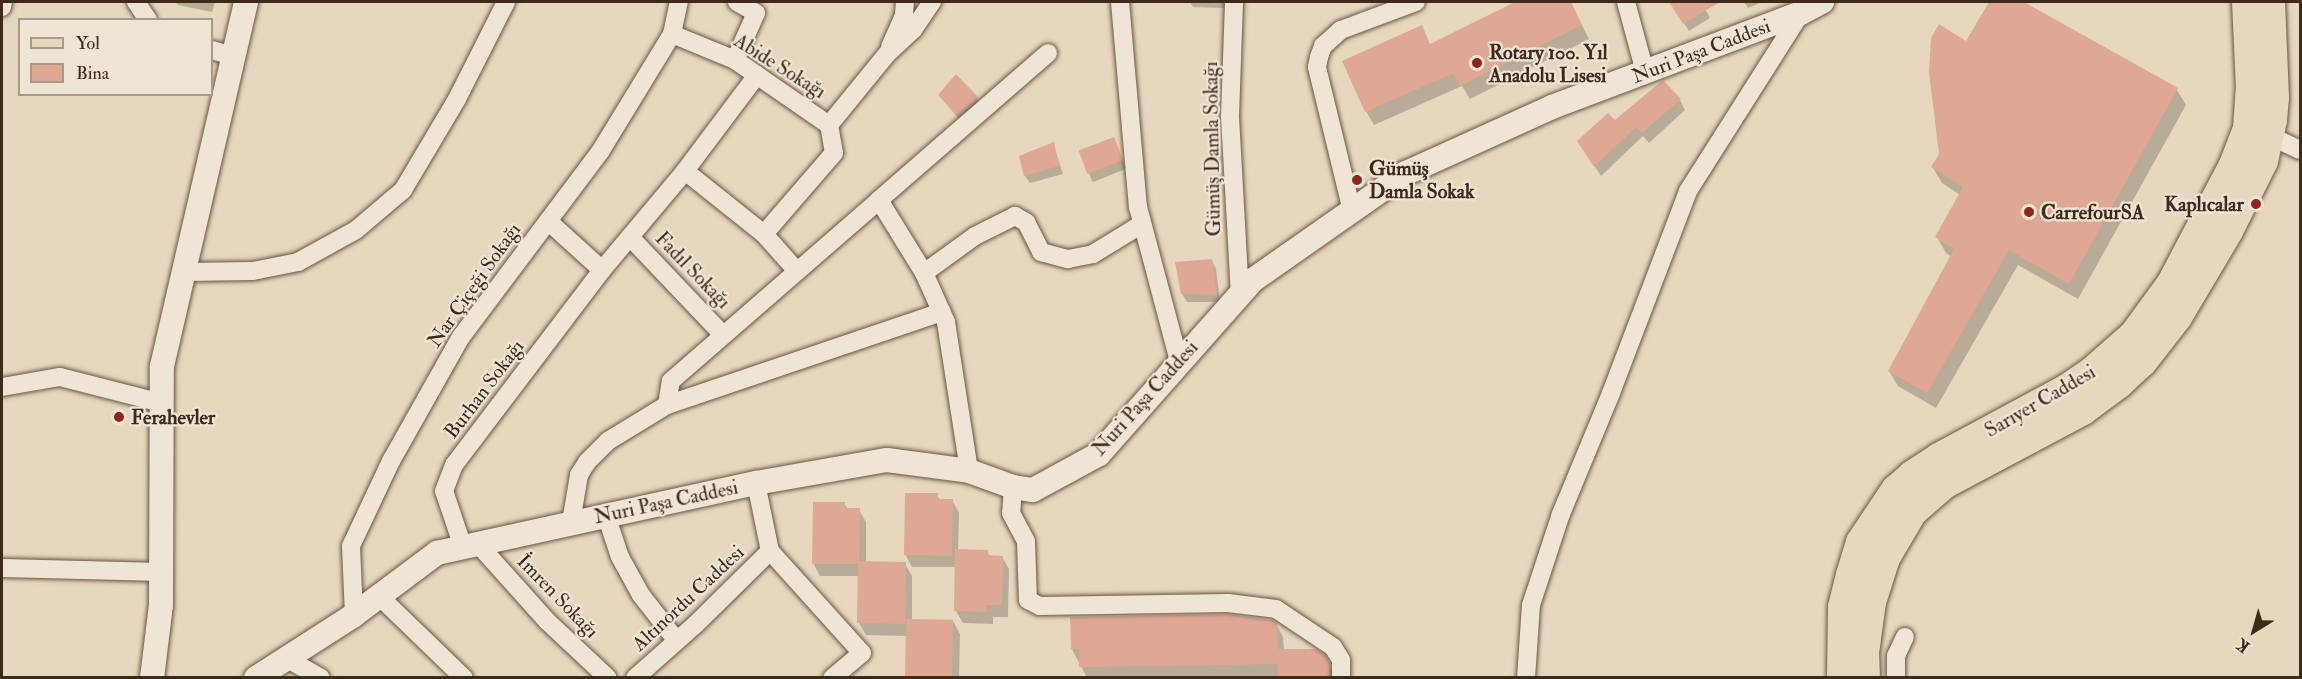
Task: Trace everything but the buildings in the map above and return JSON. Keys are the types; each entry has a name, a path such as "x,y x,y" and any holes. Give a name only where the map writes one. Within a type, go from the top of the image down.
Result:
{"main road":[{"name":"Sarıyer Caddesi","path":"1865,678 1864,653 1871,602 1885,558 1912,512 1944,484 2083,410 2118,384 2142,362 2177,317 2228,231 2263,161 2251,89 2247,2"},
{"name":"Sarıyer Caddesi","path":"1842,678 1843,607 1861,542 1896,490 1913,475 2067,389 2110,358 2134,335 2172,283 2234,165 2259,132 2274,98 2270,2"}],"street":[{"path":"2,7 3,2"},
{"path":"136,2 147,18"},
{"path":"152,678 161,605 162,366 184,272 222,53 246,2"},
{"path":"184,272 253,271 298,262 356,230 403,190 457,99 506,2"},
{"name":"Nar Çiçeği Sokağı","path":"354,615 351,546 391,461 460,337 600,152 672,34 679,2"},
{"path":"735,60 756,13 737,2"},
{"path":"886,54 904,15 905,2"},
{"path":"764,234 834,153 829,124 886,54 913,30 932,2"},
{"path":"1120,2 1138,207 1179,361"},
{"name":"Gümüş Damla Sokağı","path":"1234,2 1230,117 1240,295"},
{"path":"1352,211 1317,67 1319,57 1323,46 1341,30 1416,2"},
{"path":"1626,2 1645,72"},
{"path":"1527,678 1531,605 1561,514 1611,393 1688,191 1811,7"},
{"name":"Nuri Paşa Caddesi","path":"256,678 354,615 437,553 470,545 756,483 886,460 969,471 1012,487 1033,490 1098,454 1253,280 1406,173 1552,108 1811,7"},
{"name":"Abide Sokağı","path":"672,34 735,60 829,124"},
{"path":"667,405 671,381 1048,53"},
{"name":"Burhan Sokağı","path":"470,545 444,491 454,465 602,270 685,171 757,75"},
{"path":"2259,132 2301,150"},
{"path":"685,171 764,234 796,270"},
{"path":"879,200 924,273 946,322 969,471"},
{"path":"924,273 975,236 1016,216 1026,222 1041,252 1068,259 1093,254 1142,224"},
{"path":"548,221 602,270"},
{"name":"Fadıl Sokağı","path":"630,237 723,335"},
{"path":"571,522 579,475 587,462 608,441 667,405 942,312"},
{"path":"2,387 60,377 162,403"},
{"path":"756,483 770,551 862,653 832,678"},
{"path":"1012,487 1011,513 1026,541 1028,600 1040,606 1228,603 1276,609 1334,647 1341,660 1341,678"},
{"path":"606,514 620,557 641,595 677,640"},
{"name":"İmren Sokağı","path":"470,545 608,678"},
{"name":"Altınordu Caddesi","path":"635,678 770,551"},
{"path":"2,568 162,572"},
{"path":"380,596 464,678"},
{"path":"1896,678 1896,656 1905,637"},
{"path":"286,658 321,678"}],"place":[{"name":"Rotary 100. Yıl Anadolu Lisesi","path":"1477,63"},
{"name":"Gümüş Damla Sokak","path":"1357,180"},
{"name":"Kaplıcalar","path":"2256,204"},
{"name":"CarrefourSA","path":"2029,212"},
{"name":"Ferahevler","path":"119,417"}]}
